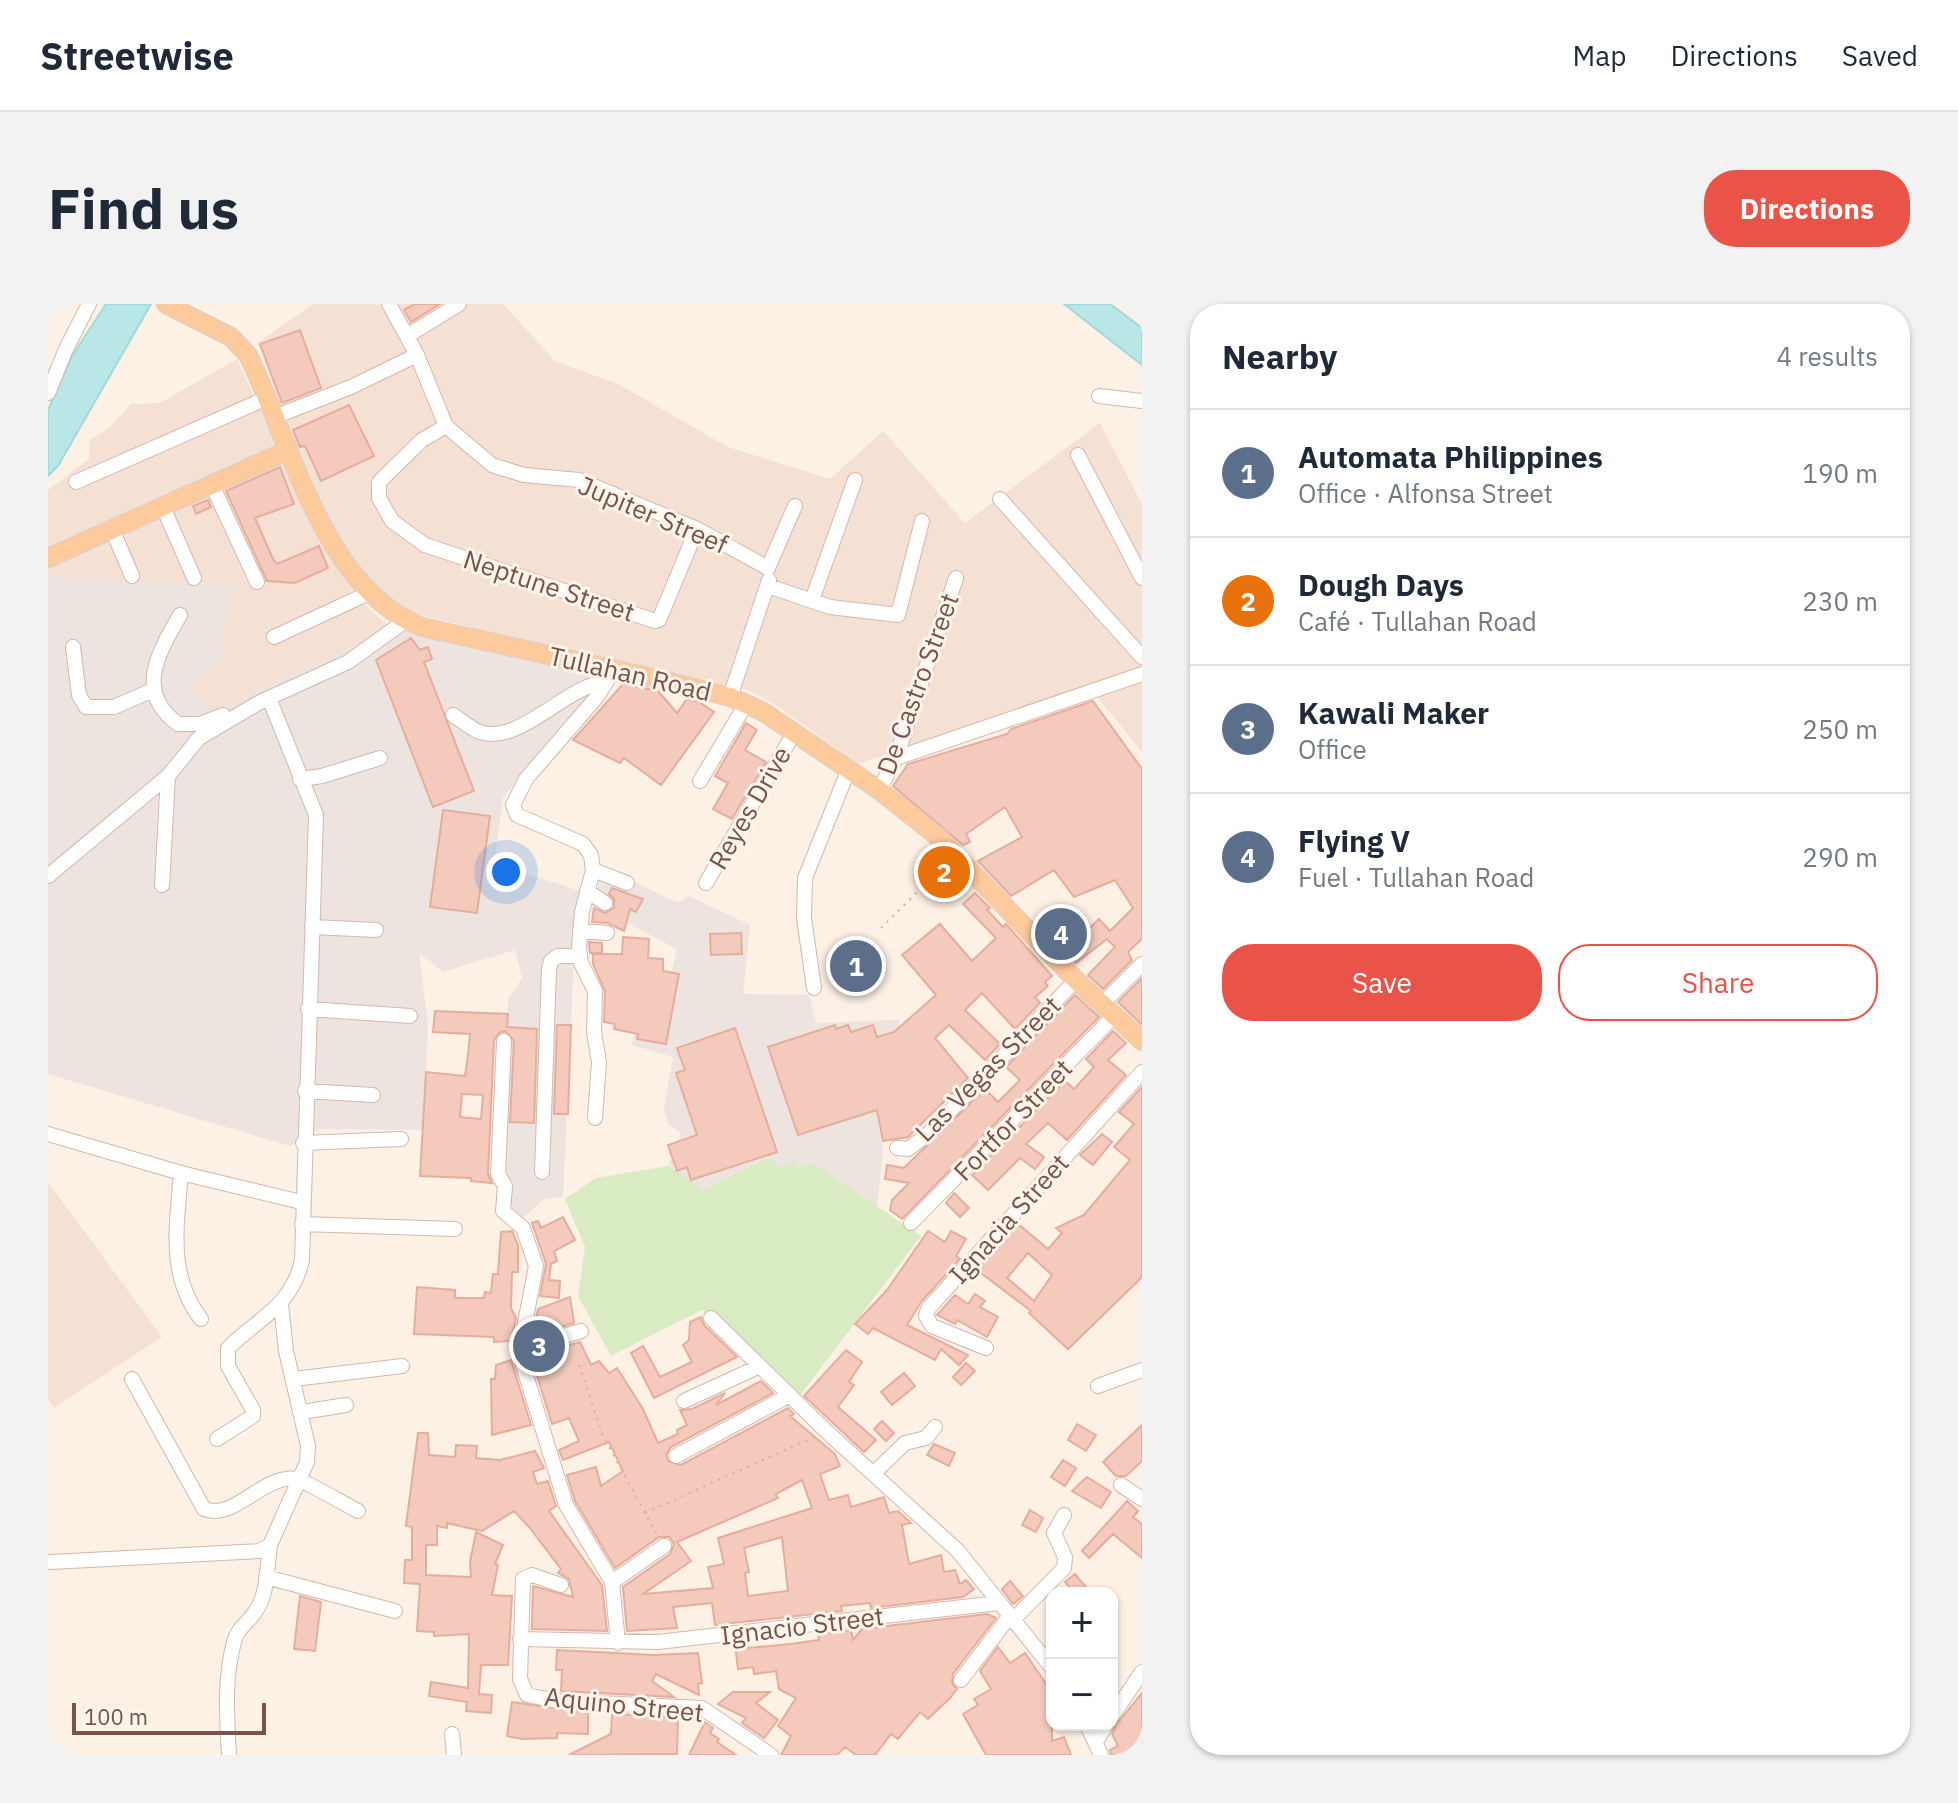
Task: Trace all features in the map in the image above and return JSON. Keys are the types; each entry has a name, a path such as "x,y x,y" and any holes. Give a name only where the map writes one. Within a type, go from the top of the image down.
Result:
{"main road":[{"name":"Tullahan Road","path":"166,304 240,345 328,534 369,593 386,610 405,621 449,634 610,676 738,700 879,790 955,855 1076,980 1142,1041"},
{"path":"48,558 289,450"}],"street":[{"path":"48,393 89,304"},
{"name":"Jupiter Streef","path":"389,304 417,355 446,426 492,465 524,475 579,480 697,529 768,568"},
{"path":"407,336 459,304"},
{"path":"274,417 351,387 417,355"},
{"path":"1099,396 1142,401"},
{"path":"76,482 267,398"},
{"name":"Neptune Street","path":"446,426 422,440 379,482 379,498 392,521 425,545 655,621 659,620 697,529"},
{"path":"1078,455 1142,578"},
{"path":"812,600 855,480"},
{"path":"212,485 257,582"},
{"path":"1000,499 1142,657"},
{"path":"700,781 738,700 768,586 768,568 795,506"},
{"path":"163,507 194,578"},
{"path":"768,586 830,607 901,613 922,521"},
{"path":"112,529 132,576"},
{"name":"De Castro Street","path":"879,790 896,758 956,578"},
{"path":"274,637 369,593"},
{"path":"180,615 157,655 153,690 172,720 188,725 214,719 250,702 264,700"},
{"path":"48,876 168,776 199,738 264,700 348,662 405,621"},
{"path":"73,647 79,695 86,707 100,710 114,707 153,690"},
{"path":"896,758 1142,674"},
{"path":"453,715 480,732 492,733 535,718 587,685 610,676"},
{"path":"595,1118 599,1062 594,1023 595,991 581,960 580,931 593,870 588,848 517,815 513,805 526,779 610,676"},
{"path":"217,1439 253,1416 253,1410 228,1366 228,1348 281,1304 297,1284 302,1260 301,1202 316,815 264,700"},
{"name":"Reyes Drive","path":"706,883 794,733"},
{"path":"300,779 322,776 380,758"},
{"path":"814,988 804,918 805,878 848,771"},
{"path":"162,885 168,776"},
{"path":"593,870 627,883"},
{"path":"587,891 605,903"},
{"path":"312,927 376,930"},
{"path":"1037,939 1049,929 1061,934 1067,945 1056,960"},
{"path":"580,931 607,933"},
{"path":"542,1172 549,969 551,961 558,956 581,960"},
{"name":"Fortfor Street","path":"911,1223 1108,1010 1142,964"},
{"name":"Las Vegas Street","path":"897,1148 908,1149 928,1134 1076,980"},
{"path":"308,1009 410,1016"},
{"path":"504,1041 498,1174 505,1186 503,1211 523,1228 537,1273 520,1349 566,1505 612,1582 618,1643"},
{"name":"Ignacia Street","path":"986,1348 932,1326 927,1320 928,1309 1142,1072"},
{"path":"305,1091 373,1095"},
{"path":"48,1134 181,1173 301,1202"},
{"path":"303,1143 401,1139"},
{"path":"181,1173 176,1253 179,1283 201,1319"},
{"path":"302,1224 455,1229"},
{"path":"229,1755 226,1682 235,1640 242,1623 254,1615 262,1600 270,1545 307,1462 308,1446 286,1351 281,1304"},
{"path":"711,1318 826,1431 958,1551 1046,1661"},
{"path":"520,1349 581,1331"},
{"path":"294,1379 402,1366"},
{"path":"684,1401 760,1366"},
{"path":"1098,1386 1142,1370"},
{"path":"132,1379 204,1509 219,1511 272,1484 298,1479 358,1511"},
{"path":"676,1456 790,1395"},
{"path":"302,1412 346,1405"},
{"path":"873,1474 905,1443 926,1438 935,1427"},
{"path":"1121,1485 1142,1499"},
{"path":"961,1680 1011,1619 1064,1568 1065,1557 1054,1533 1064,1515"},
{"path":"51,1562 259,1551 270,1545"},
{"path":"612,1582 664,1546"},
{"name":"Aquino Street","path":"561,1585 532,1575 523,1579 520,1679 527,1695 557,1701 702,1708 771,1755"},
{"path":"266,1577 395,1611"},
{"name":"Ignacio Street","path":"520,1639 618,1643 757,1632 998,1603"},
{"path":"1118,1707 1142,1672"},
{"path":"452,1734 454,1755"}],"path":[{"path":"881,928 955,855"},
{"path":"579,1365 603,1436 664,1546"},
{"path":"644,1514 826,1431"}],"shaded area":[{"path":"313,304 503,304 555,361 618,384 728,447 830,479 883,431 965,523 1100,423 1142,504 1142,752 1090,688 858,764 776,705 748,690 635,667 399,610 359,568 329,520 285,421 259,342"},
{"path":"237,359 302,500 340,567 360,601 391,628 211,714 190,683 233,585 48,577 48,490 89,459 89,441 108,429 131,404 160,403"},
{"path":"48,577 233,585 219,663 191,683 211,713 391,628 595,674 593,696 503,797 494,863 580,891 575,935 563,1197 544,1199 522,1219 509,1207 509,1178 501,1172 508,999 522,978 515,950 443,972 419,952 428,1026 423,1130 320,1129 290,1146 48,1074"},
{"path":"602,867 678,903 689,896 750,925 743,994 809,995 816,1023 899,1020 902,1112 877,1117 883,1148 877,1209 813,1163 797,1169 778,1169 771,1157 701,1189 668,1166 681,1133 668,1124 664,1109 673,1057 632,1045 649,968 672,971 677,949 594,906"},
{"path":"1057,909 1082,933 1062,954 1037,930"},
{"path":"48,1182 162,1337 54,1408 48,1400"}],"green space":[{"path":"771,1157 779,1168 793,1162 797,1169 813,1163 921,1236 798,1398 702,1310 611,1356 578,1296 585,1247 565,1199 596,1178 668,1166 702,1189"}],"water":[{"path":"106,304 151,304 58,466 48,476 48,410 71,358"},
{"path":"1064,304 1110,304 1142,328 1142,365"}],"building":[{"path":"415,304 440,304 411,322 404,310"},
{"path":"300,330 321,388 282,403 260,344"},
{"path":"349,405 374,456 321,481 305,446 300,447 293,430"},
{"path":"280,467 294,504 255,518 273,559 277,564 319,546 328,568 295,583 267,581 226,491"},
{"path":"208,500 211,507 196,514 193,506"},
{"path":"411,638 420,650 428,647 432,659 424,662 474,791 433,807 376,660"},
{"path":"623,684 658,691 677,713 687,699 699,702 714,712 661,785 624,758 620,763 573,740"},
{"path":"1093,701 1142,769 1142,939 1128,952 1132,960 1103,989 1088,975 1115,947 1107,939 1076,963 1071,957 1076,941 1099,919 1110,931 1133,908 1115,880 1074,897 1054,870 1011,896 978,861 1022,837 1005,807 966,834 970,842 963,845 893,786 908,764 1007,734 1011,729"},
{"path":"746,723 757,730 745,750 766,762 732,819 713,809 728,783 715,776"},
{"path":"443,810 490,816 477,913 430,907"},
{"path":"612,888 643,899 636,912 630,909 624,931 608,923 592,922 594,908 605,913 614,908 614,899 609,894"},
{"path":"975,893 990,908 987,910 1003,927 1006,924 1052,976 1045,982 1048,986 1035,997 1040,1003 1015,1029 982,993 965,1010 1000,1044 985,1060 949,1025 935,1038 968,1078 908,1137 883,1141 877,1110 798,1135 768,1047 835,1025 836,1029 848,1025 851,1032 873,1025 877,1037 894,1032 936,995 902,955 940,924 972,961 996,938 963,904"},
{"path":"741,933 742,954 711,955 710,934"},
{"path":"623,937 649,939 648,958 663,959 663,971 679,974 666,1044 637,1039 638,1034 614,1029 615,1024 604,1022 605,991 593,964 593,954 622,954"},
{"path":"589,942 602,943 602,953 590,953"},
{"path":"1142,978 1142,1025 1118,1002"},
{"path":"1075,995 1099,1017 902,1219 890,1210 892,1200 909,1183 885,1179 887,1165 904,1168 985,1089 998,1102 1020,1080 1006,1067"},
{"path":"435,1011 508,1014 507,1027 537,1029 534,1123 510,1122 514,1041 505,1031 494,1040 488,1174 492,1183 471,1181 471,1178 420,1176 426,1072 465,1076 470,1034 433,1032","holes":["462,1094 483,1095 481,1119 460,1117"]},
{"path":"557,1025 571,1025 568,1114 554,1114"},
{"path":"735,1028 777,1152 691,1180 687,1167 677,1171 668,1145 697,1135 676,1073 685,1070 677,1048"},
{"path":"1113,1031 1126,1043 1108,1060 1126,1075 1067,1140 1048,1123 1026,1144 1044,1157 1035,1169 1020,1158 988,1190 972,1175 1065,1081 1074,1089 1094,1067 1086,1059"},
{"path":"1142,1087 1142,1277 1068,1349 1029,1313 1031,1311 977,1270 1018,1224 1048,1249 1062,1233 1056,1228 1084,1215 1130,1160 1114,1147 1134,1124 1119,1112","holes":["1028,1253 1052,1275 1034,1301 1007,1278"]},
{"path":"1102,1134 1112,1142 1093,1165 1080,1155"},
{"path":"954,1193 969,1208 960,1217 946,1203"},
{"path":"563,1217 575,1240 554,1251 557,1261 551,1264 549,1280 560,1281 559,1298 540,1296 546,1264 532,1223 538,1221 541,1228"},
{"path":"512,1231 518,1245 518,1272 512,1272 511,1308 516,1318 511,1341 494,1342 494,1337 414,1334 417,1287 455,1290 455,1298 484,1298 485,1292 491,1293 493,1274 498,1274 501,1232"},
{"path":"928,1231 945,1242 951,1231 966,1239 956,1256 960,1259 921,1302 907,1325 968,1355 959,1365 941,1349 935,1360 873,1328 868,1334 855,1324 887,1290"},
{"path":"975,1294 985,1301 980,1307 998,1317 987,1337 957,1320 955,1324 937,1315 955,1295 968,1304"},
{"path":"570,1297 574,1323 533,1335 538,1309"},
{"path":"701,1317 704,1325 737,1357 654,1398 631,1353 643,1346 660,1377 692,1362 683,1345 689,1340 690,1322"},
{"path":"580,1342 591,1365 599,1361 609,1373 617,1368 643,1409 658,1443 678,1434 677,1430 687,1425 680,1410 692,1409 725,1393 716,1405 761,1381 773,1393 671,1447 666,1455 668,1461 681,1465 788,1408 794,1414 790,1416 835,1454 840,1466 820,1474 829,1500 848,1495 851,1507 884,1497 889,1513 898,1511 911,1523 902,1525 909,1564 941,1555 944,1572 955,1570 960,1584 966,1580 974,1589 963,1597 871,1608 870,1603 841,1606 842,1611 715,1625 712,1603 673,1607 677,1628 627,1631 623,1587 670,1554 674,1544 669,1537 659,1537 615,1568 575,1501 567,1475 596,1467 601,1486 623,1471 609,1442 563,1460 559,1450 579,1441 569,1418 552,1424 531,1356","holes":["802,1480 812,1508 718,1538 724,1564 708,1567 713,1588 643,1594 691,1561 677,1542 778,1498 776,1494","782,1537 788,1591 748,1596 745,1573 749,1572 744,1548"]},
{"path":"846,1350 862,1362 849,1382 854,1385 838,1407 876,1440 864,1452 804,1396"},
{"path":"511,1360 531,1425 492,1435 491,1379 495,1379 496,1365"},
{"path":"966,1363 975,1371 961,1385 953,1377"},
{"path":"904,1373 915,1386 892,1405 881,1392"},
{"path":"882,1421 894,1433 886,1441 874,1429"},
{"path":"1077,1424 1096,1435 1086,1451 1068,1440"},
{"path":"1142,1425 1142,1461 1126,1476 1116,1476 1103,1462"},
{"path":"418,1433 428,1433 429,1455 455,1457 456,1445 477,1446 476,1458 500,1460 535,1451 544,1468 533,1472 537,1484 548,1481 556,1506 549,1511 602,1585 607,1631 532,1629 533,1586 573,1597 569,1579 558,1573 561,1569 529,1527 514,1511 482,1531 447,1523 447,1528 437,1526 437,1545 426,1545 426,1575 471,1577 470,1562 476,1532 503,1545 495,1564 498,1565 492,1595 512,1596 508,1665 481,1665 479,1694 492,1695 491,1713 466,1711 467,1702 429,1696 431,1682 468,1688 469,1634 434,1636 434,1632 417,1631 420,1584 404,1583 405,1560 412,1560 412,1527 406,1526"},
{"path":"934,1444 955,1453 949,1466 927,1455"},
{"path":"1063,1460 1076,1468 1065,1486 1051,1477"},
{"path":"1087,1477 1111,1492 1101,1508 1072,1491"},
{"path":"1127,1501 1138,1511 1133,1517 1142,1524 1142,1558 1113,1534 1089,1558 1082,1551"},
{"path":"1030,1510 1043,1518 1036,1532 1022,1525"},
{"path":"1075,1574 1086,1587 1069,1587 1065,1582"},
{"path":"1010,1581 1023,1596 1013,1604 1002,1589"},
{"path":"300,1596 321,1602 315,1651 294,1649"},
{"path":"987,1614 996,1618 953,1674 952,1683 957,1689 950,1698 928,1719 920,1712 898,1739 891,1734 875,1755 856,1755 845,1747 837,1755 781,1755 791,1736 778,1726 796,1698 779,1689 776,1671 754,1674 753,1667 738,1669 735,1644 747,1643 748,1648 791,1644 819,1640 818,1634 851,1630 853,1640 862,1629"},
{"path":"998,1647 1010,1663 1025,1653 1046,1684 1046,1731 1052,1731 1052,1741 1064,1737 1071,1755 986,1755 963,1714 978,1705 974,1699 991,1689 980,1671"},
{"path":"557,1650 654,1655 698,1653 702,1683 698,1684 699,1695 656,1674 652,1681 674,1697 561,1691 562,1670 556,1670"},
{"path":"733,1692 770,1692 756,1703 778,1720 764,1738 742,1723 746,1718 718,1704"},
{"path":"1142,1693 1142,1750 1131,1755 1111,1755 1110,1750 1118,1746 1112,1734 1118,1731 1118,1723"},
{"path":"512,1702 588,1713 588,1734 557,1733 557,1738 522,1739 507,1736"},
{"path":"612,1714 678,1717 677,1754 569,1755 611,1734"},
{"path":"705,1722 713,1728 710,1733 719,1739 717,1742 736,1755 689,1755"}],"place":[{"name":"Dough Days","path":"944,872"},
{"name":"Flying V","path":"1061,934"},
{"name":"Automata Philippines","path":"856,966"},
{"name":"Kawali Maker","path":"539,1346"}]}
